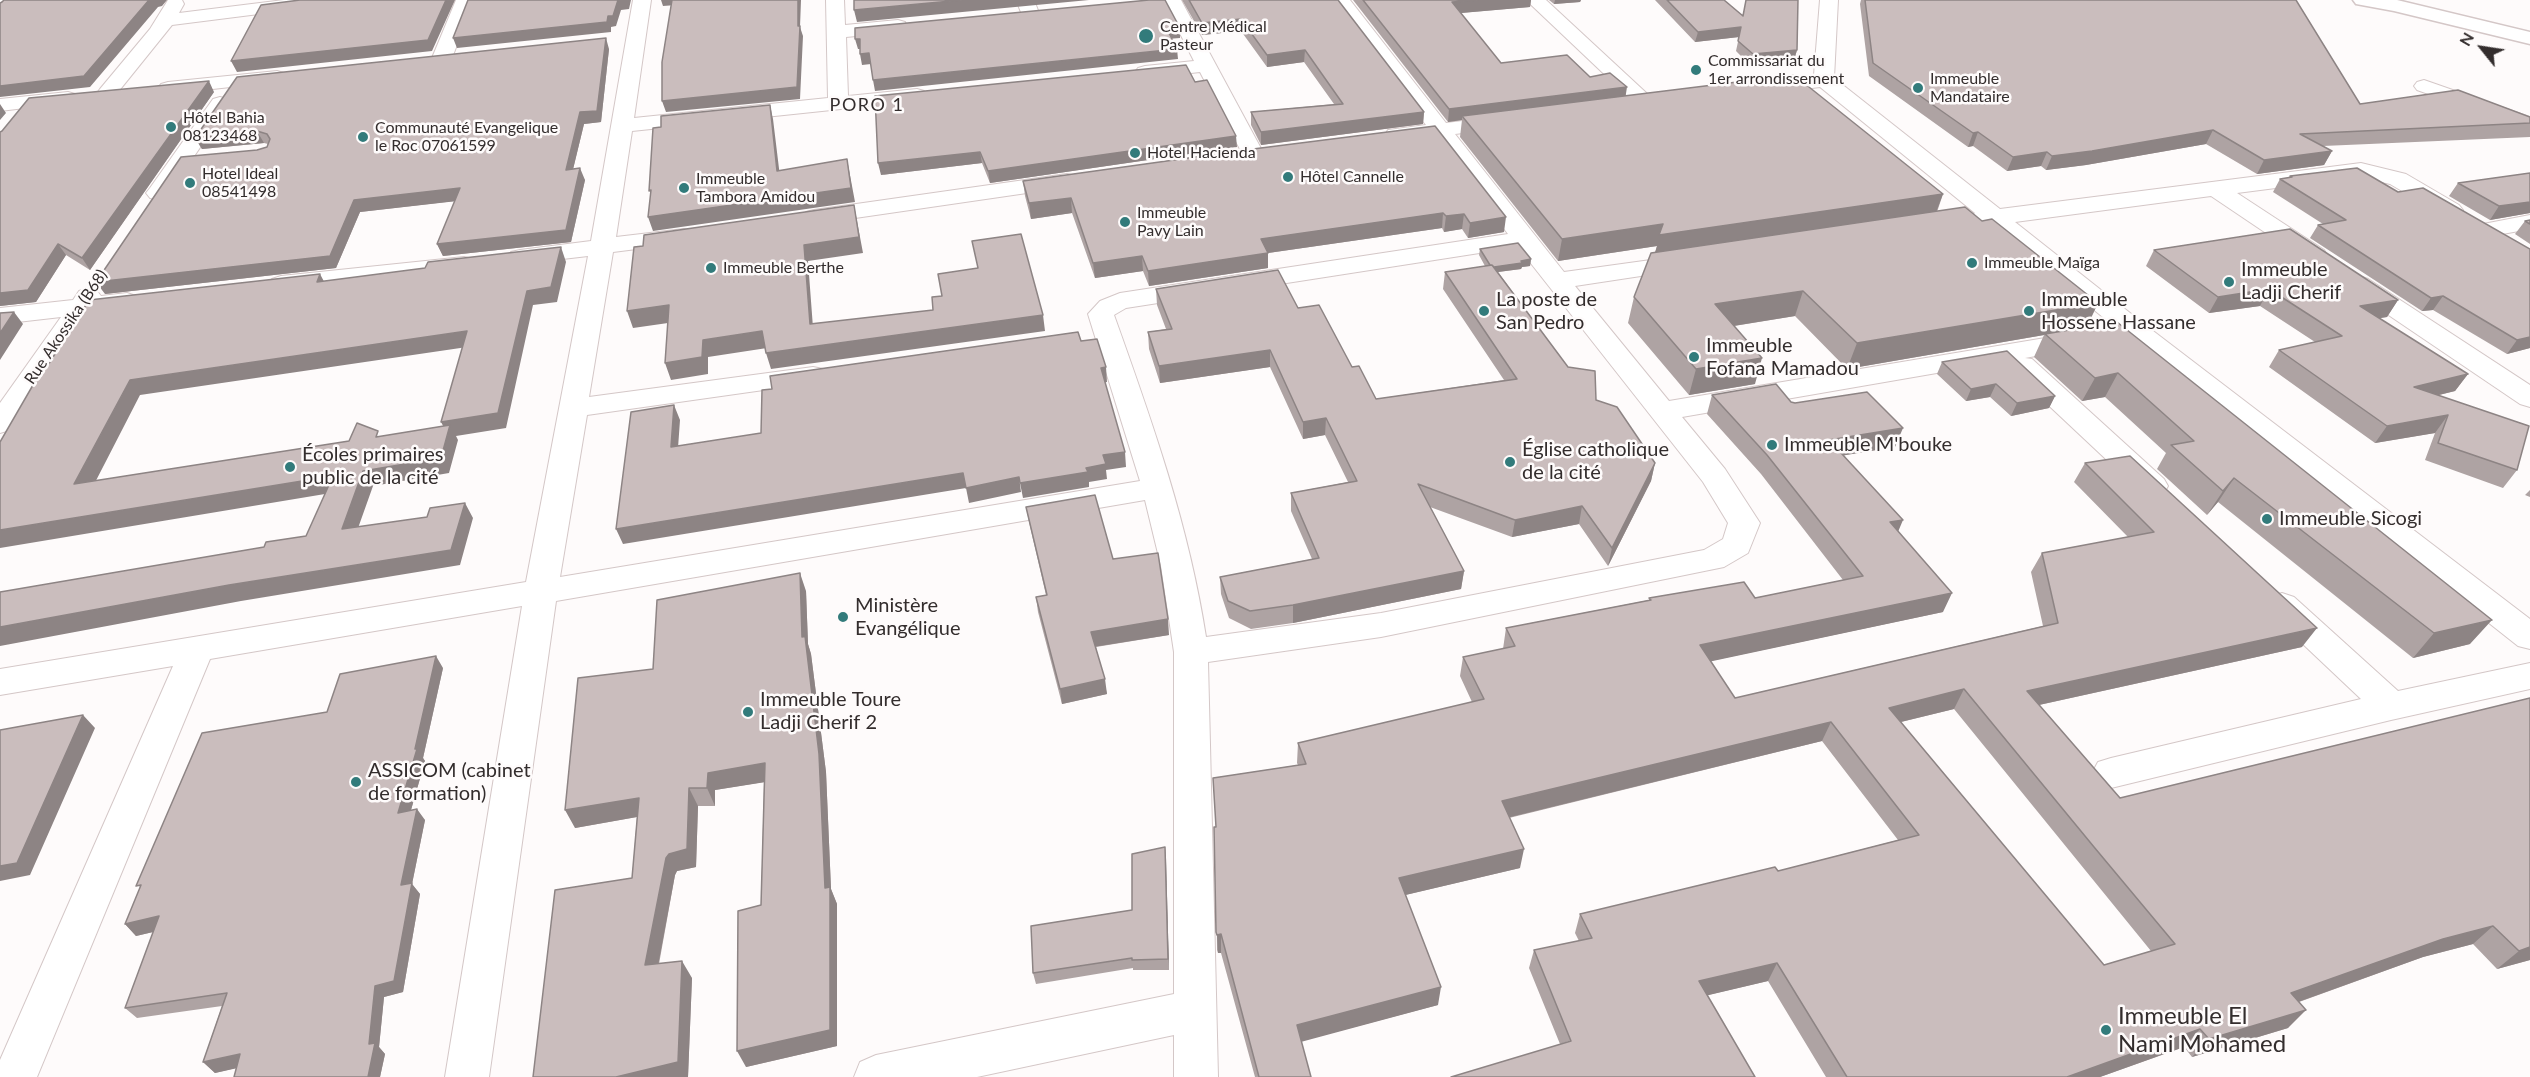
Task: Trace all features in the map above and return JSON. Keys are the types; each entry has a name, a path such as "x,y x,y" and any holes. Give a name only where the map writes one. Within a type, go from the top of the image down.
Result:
{"main road":[{"path":"2363,0 2405,7 2530,38"}],"street":[{"path":"107,93 158,32 177,0"},
{"path":"165,20 330,0"},
{"path":"442,58 465,0"},
{"path":"467,1077 541,591 622,126 624,39 642,0"},
{"path":"835,0 838,103"},
{"path":"1168,0 1209,65 1253,154"},
{"path":"1191,652 1381,625 1713,559 1737,545 1744,522 1714,476 1524,239 1341,0"},
{"path":"1535,0 1648,105"},
{"path":"1824,80 1829,0"},
{"path":"1007,15 1027,7 1053,11"},
{"path":"836,32 916,24"},
{"path":"419,61 465,56"},
{"path":"1128,74 1209,65"},
{"path":"153,89 292,75"},
{"path":"1742,91 1824,80 2135,330 2530,636"},
{"path":"147,210 192,160 235,81"},
{"path":"2424,86 2530,124"},
{"path":"0,105 130,91"},
{"path":"622,126 942,93"},
{"path":"1625,107 1671,101"},
{"path":"7,128 29,102"},
{"path":"1370,139 1521,120"},
{"path":"1230,157 1277,151"},
{"path":"1957,222 2361,170 2398,179 2512,245"},
{"path":"792,221 1088,178"},
{"path":"2216,189 2530,398"},
{"path":"2486,230 2530,222"},
{"path":"261,286 602,248 709,233"},
{"path":"1196,1077 1191,652 1186,606 1158,488 1096,335 1101,314 1109,306 1120,301 1524,239"},
{"path":"1557,281 1710,259"},
{"name":"Rue Akossika (B68)","path":"0,424 100,278"},
{"path":"0,316 143,300"},
{"path":"1663,411 2135,330"},
{"path":"2008,352 2174,505"},
{"path":"574,408 835,372"},
{"path":"0,682 1158,488"},
{"path":"2261,585 2391,706"},
{"path":"15,1077 197,650"},
{"path":"2111,773 2391,706 2530,676"},
{"path":"876,1077 1195,1010"}],"building":[{"path":"4,0 149,0 84,76 0,86 0,3"},
{"path":"300,0 446,0 428,40 231,61 261,5"},
{"path":"468,0 618,0 613,16 608,16 607,22 453,38"},
{"path":"672,0 798,0 798,26 800,26 797,87 662,101 662,62"},
{"path":"854,0 962,0 854,10"},
{"path":"1165,0 1180,28 1167,29 1177,49 873,80 869,53 860,54 860,39 855,39 855,28"},
{"path":"1189,0 1338,0 1424,112 1261,132 1251,112 1343,104 1305,50 1267,55 1241,19 1202,23"},
{"path":"1363,0 1478,0 1452,2 1501,63 1567,55 1590,77 1610,73 1627,87 1449,109"},
{"path":"1667,0 1724,0 1743,16 1746,0 1798,0 1797,50 1753,54 1738,41 1741,27 1698,32"},
{"path":"1865,0 2296,0 2360,104 2458,90 2530,117 2530,123 2300,134 2332,151 2264,160 2213,130 2092,151 2052,156 2047,152 2013,157 1978,132 1973,133 1873,63"},
{"path":"606,38 597,111 580,112 566,170 580,168 566,230 437,244 460,188 354,200 330,256 96,282 181,157 257,150 267,147 270,139 267,134 257,131 195,138 237,77"},
{"path":"1186,65 1195,82 1207,80 1236,136 988,171 980,152 878,163 875,96"},
{"path":"1794,75 1943,194 1659,235 1663,224 1562,239 1462,116"},
{"path":"209,81 82,258 58,244 28,290 0,293 0,132 29,98"},
{"path":"770,105 777,171 847,159 851,188 648,217 653,128 661,127 661,116"},
{"path":"1435,126 1506,217 1470,223 1464,214 1446,216 1443,213 1261,239 1268,253 1148,271 1142,256 1093,263 1071,198 1029,203 1023,181 1253,149"},
{"path":"2357,168 2398,192 2423,188 2530,249 2530,337 2517,340 2443,296 2431,298 2318,225 2346,220 2280,179"},
{"path":"2530,173 2530,202 2499,206 2458,183"},
{"path":"854,205 859,237 804,245 810,324 933,310 932,297 942,296 938,274 978,268 972,241 1021,234 1043,315 766,353 762,331 703,340 702,357 665,363 669,305 627,311 634,247 643,246 644,235"},
{"path":"1965,207 1982,221 1992,219 2098,303 1857,343 1803,291 1715,304 1762,358 1696,369 1634,297 1651,253"},
{"path":"2290,229 2398,300 2360,306 2468,374 2414,387 2529,426 2517,470 2438,443 2448,415 2387,426 2279,350 2342,336 2269,289 2218,297 2154,250"},
{"path":"1518,243 1531,259 1521,261 1522,263 1494,267 1490,265 1480,249"},
{"path":"561,247 551,287 527,291 498,413 441,422 467,331 130,380 74,484 349,441 357,423 378,431 376,437 450,425 441,458 363,471 342,529 427,517 430,508 465,503 451,550 229,585 0,627 0,592 264,547 266,542 306,536 333,476 0,530 0,442 44,366 48,365 89,300 320,274 317,282 425,268 428,262"},
{"path":"1492,265 1568,367 1595,371 1596,400 1617,407 1655,463 1612,548 1582,506 1515,520 1418,484 1464,571 1293,605 1250,611 1228,601 1220,577 1319,558 1291,493 1357,481 1326,418 1303,422 1270,350 1159,366 1148,332 1172,329 1156,289 1278,270 1298,308 1319,305 1352,367 1359,366 1376,399 1517,379 1445,272"},
{"path":"14,312 0,333 0,313"},
{"path":"2117,322 2492,620 2434,633 2234,478 2223,491 2171,445 2194,441 2118,373 2095,378 2045,334"},
{"path":"1078,332 1081,341 1097,339 1106,367 1101,368 1125,452 1103,455 1106,464 1086,468 1088,472 1020,483 1019,477 966,488 963,473 616,529 631,412 674,405 671,447 761,433 762,390 772,389 770,376"},
{"path":"2007,351 2055,396 2017,403 1996,384 1971,389 1942,362"},
{"path":"1776,384 1791,402 1795,403 1867,392 1903,428 1829,440 1903,520 1890,522 1952,593 1700,645 1735,698 2058,623 2042,553 2154,532 2085,463 2130,456 2317,628 2027,691 2120,798 2530,698 2530,947 2519,951 2493,926 2443,939 2291,993 2306,1010 2209,1039 2200,1029 2067,1077 1847,1077 1777,963 1699,981 1755,1077 1451,1077 1571,1041 1534,950 1592,938 1580,914 1775,867 1778,871 1919,835 1831,722 1502,801 1524,849 1399,878 1441,987 1297,1025 1311,1077 1259,1077 1221,934 1217,935 1216,932 1214,827 1216,827 1213,778 1306,764 1298,743 1484,699 1463,657 1515,646 1506,628 1651,600 1649,598 1744,582 1755,598 1863,576 1767,455 1712,395","holes":["1964,689 2175,944 2104,965 1889,708"]},
{"path":"1095,495 1113,559 1158,553 1168,619 1091,632 1105,679 1060,689 1036,597 1047,595 1026,507"},
{"path":"800,573 802,637 805,636 819,754 825,888 830,887 830,1030 737,1051 738,911 761,905 765,763 708,773 707,788 689,788 687,849 669,854 666,858 645,965 682,961 678,1062 616,1077 533,1077 555,890 632,878 639,798 565,810 578,678 653,669 657,600"},
{"path":"436,656 415,749 417,749 398,813 417,809 401,885 412,883 394,981 375,986 369,1044 375,1043 368,1077 234,1077 240,1054 203,1062 227,993 125,1008 159,916 125,924 141,885 136,886 202,733 327,712 340,674"},
{"path":"83,715 17,863 0,866 0,730"},
{"path":"1165,847 1168,959 1132,960 1132,958 1033,973 1031,926 1132,910 1132,854"}],"place":[{"name":"Centre Médical Pasteur","path":"1146,36"},
{"name":"Commissariat du 1er arrondissement","path":"1696,70"},
{"name":"Immeuble Mandataire","path":"1918,88"},
{"name":"Hôtel Bahia 08123468","path":"171,127"},
{"name":"Communauté Evangelique le Roc 07061599","path":"363,137"},
{"name":"Hotel Hacienda","path":"1135,153"},
{"name":"Hôtel Cannelle","path":"1288,177"},
{"name":"Hotel Ideal 08541498","path":"190,183"},
{"name":"Immeuble Tambora Amidou","path":"684,188"},
{"name":"Immeuble Pavy Lain","path":"1125,222"},
{"name":"Immeuble Maïga","path":"1972,263"},
{"name":"Immeuble Berthe","path":"711,268"},
{"name":"Immeuble Ladji Cherif","path":"2229,282"},
{"name":"La poste de San Pedro","path":"1484,311"},
{"name":"Immeuble Hossene Hassane","path":"2029,311"},
{"name":"Immeuble Fofana Mamadou","path":"1694,357"},
{"name":"Immeuble M'bouke","path":"1772,445"},
{"name":"Église catholique de la cité","path":"1510,462"},
{"name":"Écoles primaires public de la cité","path":"290,467"},
{"name":"Immeuble Sicogi","path":"2267,519"},
{"name":"Ministère Evangélique","path":"843,617"},
{"name":"Immeuble Toure Ladji Cherif 2","path":"748,712"},
{"name":"ASSICOM (cabinet de formation)","path":"356,782"},
{"name":"Immeuble El Nami Mohamed","path":"2106,1030"}],"district":[{"name":"PORO 1","path":"867,105"}]}
